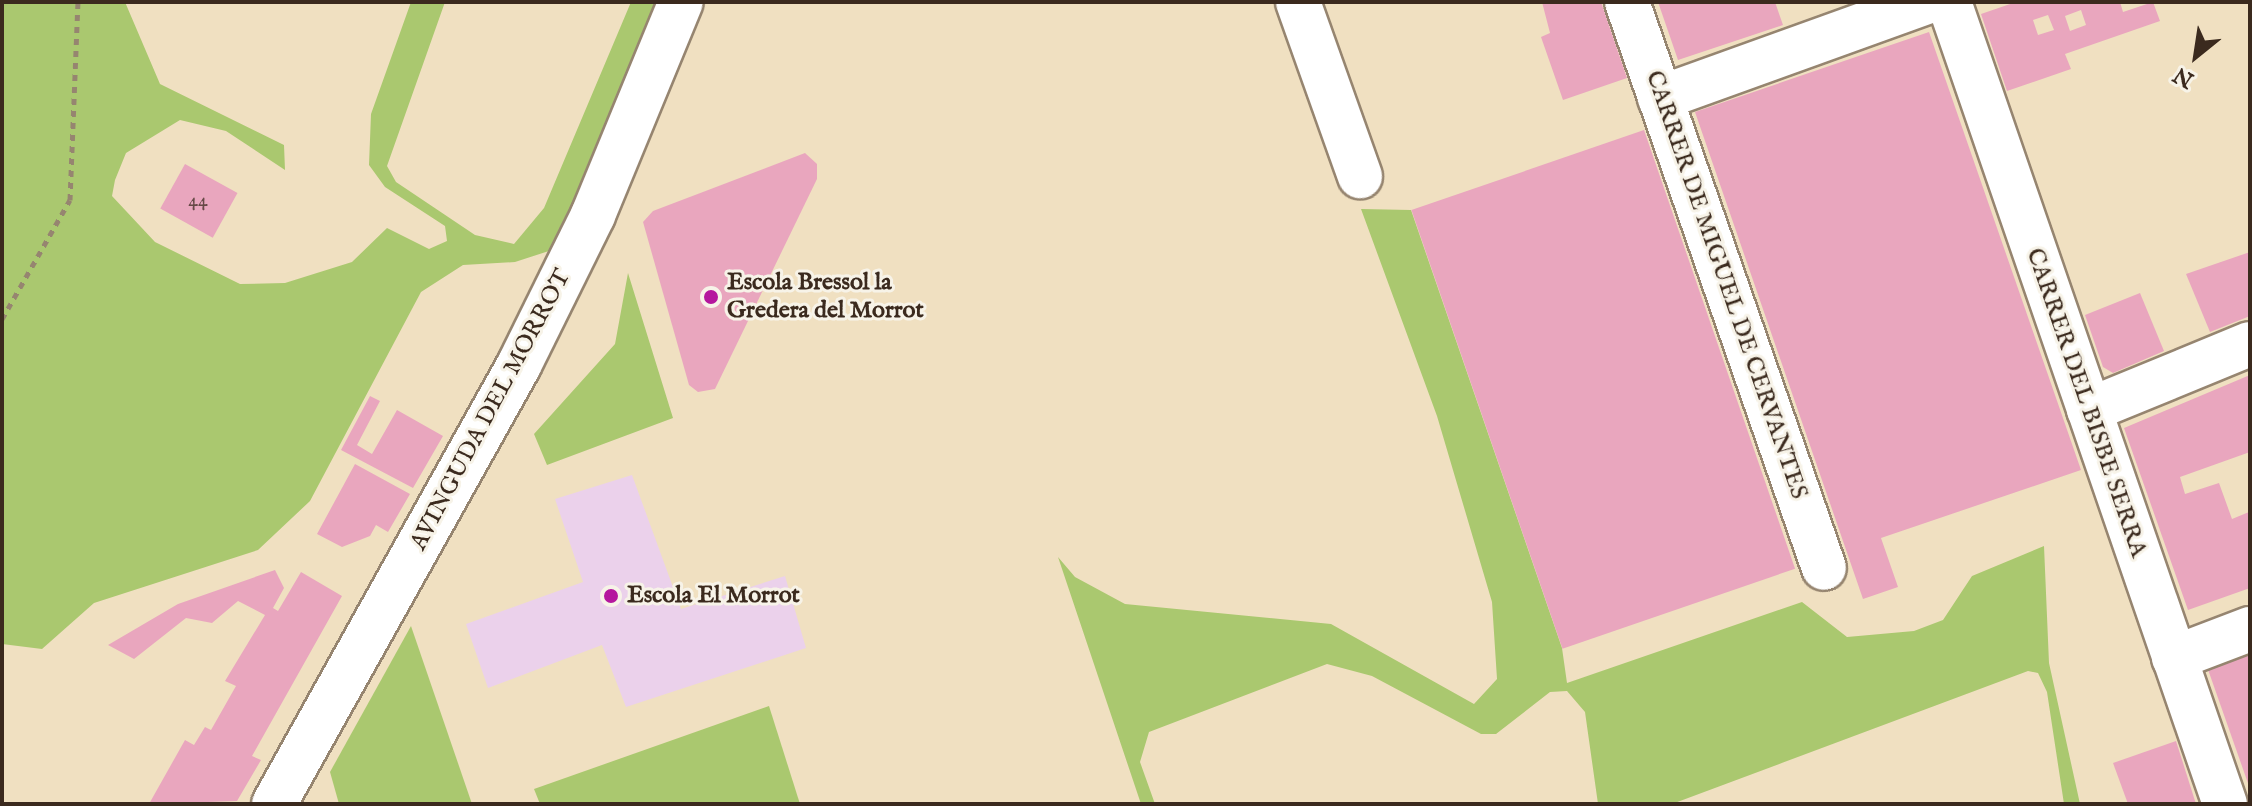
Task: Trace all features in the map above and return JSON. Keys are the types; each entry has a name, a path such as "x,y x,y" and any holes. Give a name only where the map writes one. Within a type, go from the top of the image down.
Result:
{"street":[{"name":"AVINGUDA DEL MORROT","path":"274,804 303,784 519,365 593,215 681,2"},
{"path":"1298,2 1360,176"},
{"name":"CARRER DE MIGUEL DE CERVANTES","path":"1627,2 1824,568"},
{"path":"1660,98 1927,2"},
{"name":"CARRER DEL BISBE SERRA","path":"1949,2 2225,804"},
{"path":"2089,410 2250,344"},
{"path":"2174,658 2250,629"}],"path":[{"path":"2,319 70,200 78,2"}],"shaded area":[{"name":"Escola El Morrot","path":"632,475 681,609 785,576 806,648 626,707 602,645 488,688 466,624 583,582 555,499"}],"green space":[{"path":"2,2 125,2 160,84 284,145 285,170 226,131 180,120 126,153 115,180 112,196 155,242 240,284 285,283 352,262 387,228 429,249 447,241 445,226 385,187 369,165 371,114 411,2 445,2 387,166 396,182 475,235 514,244 544,208 631,2 681,2 555,249 515,262 463,265 421,292 310,501 258,550 94,603 42,649 2,644"},
{"path":"1361,209 1411,210 1562,648 1567,683 1802,602 1847,637 1914,631 1943,620 1972,576 2044,546 2049,663 2080,804 2064,804 2047,692 2038,673 2028,671 1672,804 1598,804 1585,712 1567,691 1550,692 1496,734 1481,734 1372,676 1327,664 1149,732 1140,762 1155,804 1141,804 1058,557 1075,577 1125,604 1331,624 1474,704 1497,679 1492,602 1437,416"},
{"path":"628,273 673,418 547,465 534,434 615,344"},
{"path":"411,626 472,804 339,804 330,772"},
{"path":"769,706 800,804 540,804 534,789"}],"building":[{"path":"1542,2 1601,2 1627,78 1563,100 1541,37 1550,33"},
{"path":"1658,2 1775,2 1783,25 1678,60"},
{"path":"2016,2 2120,2 2123,12 2153,2 2160,21 2065,54 2071,69 2007,91 1981,14","holes":["2081,10 2086,25 2070,31 2065,16","2048,15 2054,30 2038,35 2033,20"]},
{"path":"1929,32 2081,470 1881,538 1898,587 1863,599 1695,112"},
{"path":"1644,130 1795,569 1562,649 1411,210"},
{"name":"Escola Bressol la Gredera del Morrot","path":"805,153 817,164 817,179 715,389 698,392 689,385 643,222 653,211"},
{"path":"185,164 237,193 213,238 160,209"},
{"path":"2250,252 2250,316 2210,332 2186,274"},
{"path":"2140,293 2164,351 2113,373 2103,367 2085,315"},
{"path":"2250,375 2250,452 2180,477 2185,494 2219,483 2232,519 2249,512 2250,588 2188,610 2124,428"},
{"path":"370,396 380,401 357,445 372,454 397,410 443,436 413,488 341,450"},
{"path":"355,464 410,494 388,532 376,525 370,536 342,547 317,534"},
{"path":"275,570 284,588 273,608 278,611 301,572 342,596 252,756 261,760 237,801 149,804 185,740 194,745 205,727 211,730 236,686 225,681 265,615 238,601 212,623 186,618 134,659 108,645 178,604"},
{"path":"2250,646 2250,789 2205,661"},
{"path":"2176,741 2196,804 2128,804 2113,763"}],"place":[{"name":"Escola Bressol la Gredera del Morrot","path":"711,297"},
{"name":"Escola El Morrot","path":"611,596"}]}
